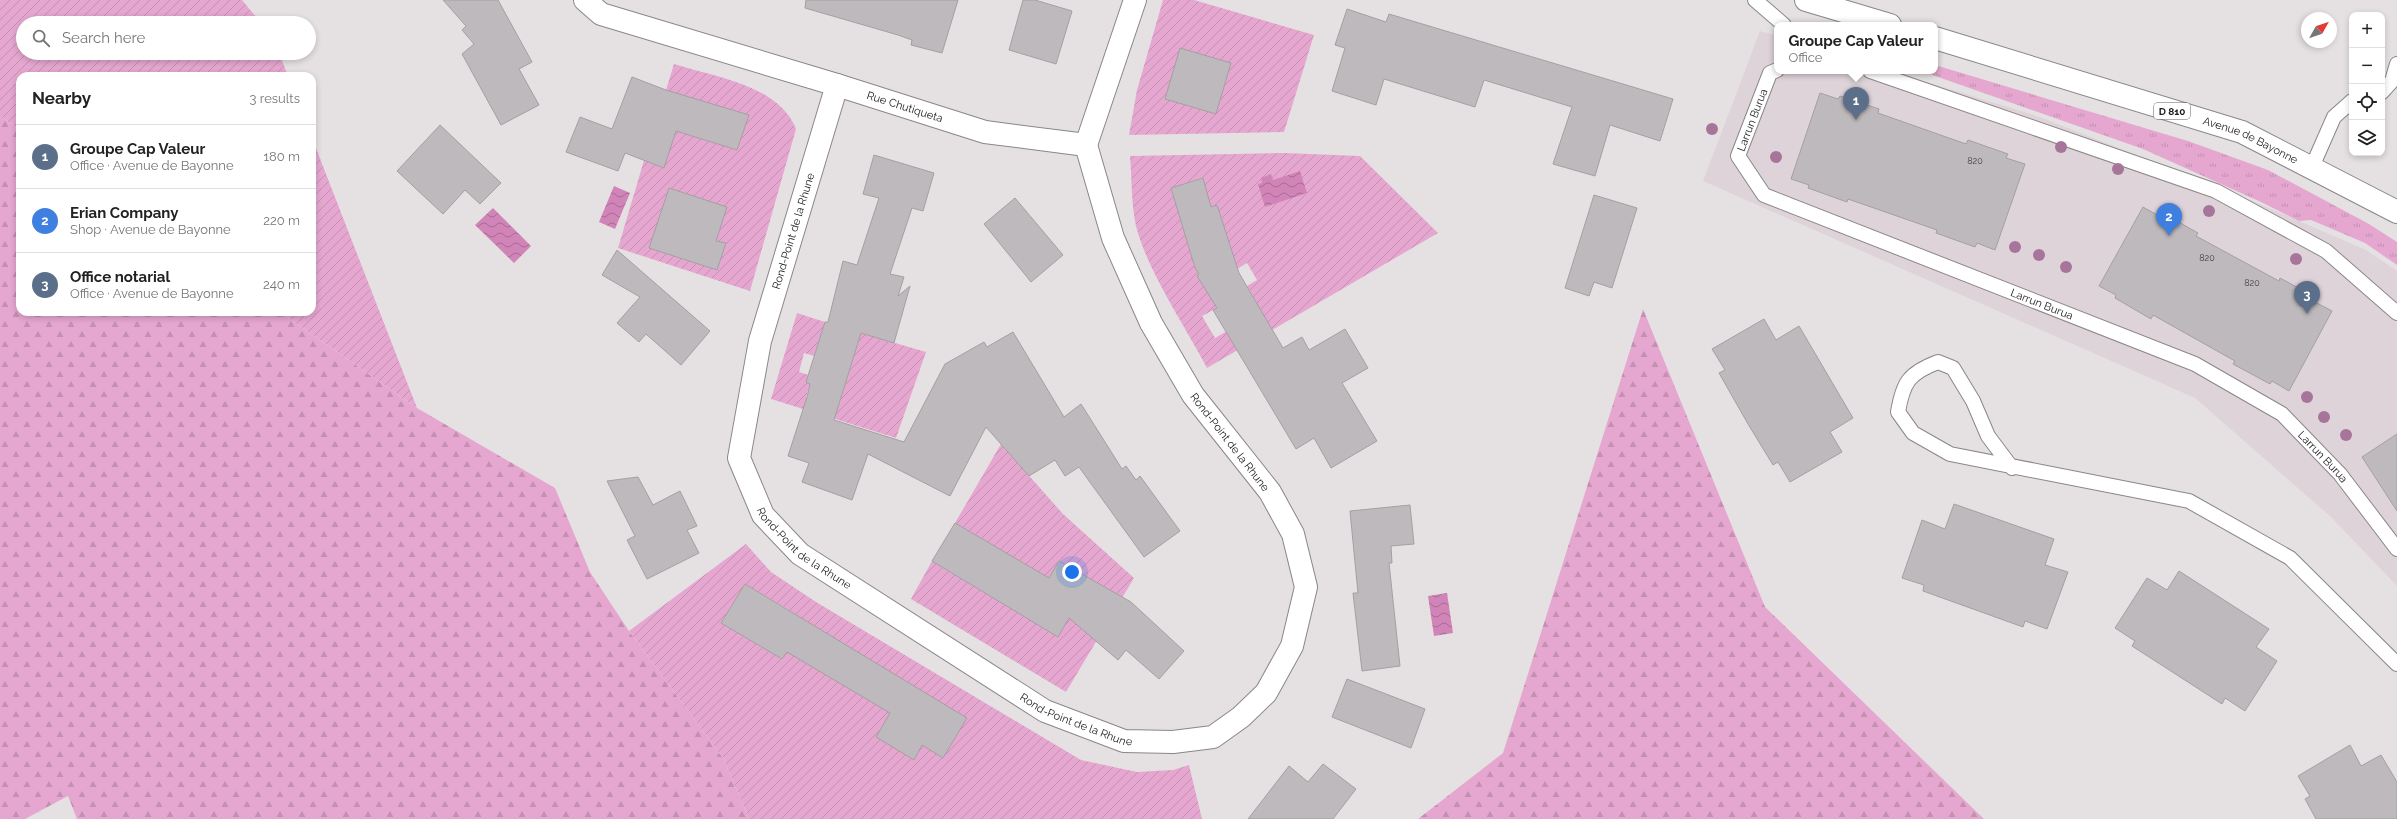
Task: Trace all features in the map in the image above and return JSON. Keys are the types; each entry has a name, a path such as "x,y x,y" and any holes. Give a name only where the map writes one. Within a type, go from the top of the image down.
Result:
{"street":[{"name":"Rue Chutiqueta","path":"585,0 602,14 986,132 1086,145"},
{"path":"1086,145 1135,0"},
{"path":"1806,0 1880,22"},
{"name":"Avenue de Bayonne","path":"1938,39 2242,132 2397,212"},
{"name":"Rond-Point de la Rhune","path":"837,85 760,340 738,458 764,514 800,554 1045,711 1124,741 1173,742 1212,737 1241,717 1266,693 1292,646 1306,588 1293,534 1270,492 1193,395 1151,322 1113,238 1086,145"}],"lane":[{"path":"1756,0 1781,22"},
{"path":"2385,89 2392,81 2397,64"},
{"name":"Larrun Burua","path":"1774,71 1770,73 1738,156 1764,195 2195,364 2282,414 2340,474 2397,548"},
{"path":"1879,74 2216,191 2326,251 2397,313"},
{"path":"2312,167 2334,117 2349,104"},
{"path":"2012,468 1988,436 1973,401 1952,368 1938,362 1920,369 1902,388 1898,412 1913,433 1950,454 2012,468 2189,501 2290,558 2397,664"}],"shaded area":[{"path":"1760,31 1774,35 1774,74 1901,74 2037,116 2239,195 2366,250 2397,271 2397,586 2331,517 2195,398 1703,181"}],"green space":[{"path":"0,0 242,0 255,16 16,16 16,60 282,60 286,72 16,72 16,127 0,116"},
{"path":"1163,0 1194,0 1314,35 1284,132 1129,135 1137,90"},
{"path":"674,64 744,85 761,93 776,102 788,114 796,129 750,291 618,248 645,157 676,131 737,150 748,115 666,90"},
{"path":"1938,66 2188,141 2268,170 2369,224 2397,242 2397,265 2365,243 2311,220 2299,221 2261,202 2143,149 1930,74 1938,74"},
{"path":"0,116 16,127 16,316 286,316 417,408 555,488 590,572 629,631 723,758 749,819 77,819 68,796 25,819 0,819"},
{"path":"316,148 417,408 286,316 316,316"},
{"path":"1284,153 1360,156 1438,233 1207,368 1167,298 1141,243 1133,208 1130,156","holes":["1202,178 1211,207 1217,205 1237,269 1247,263 1257,280 1247,286 1261,311 1215,338 1202,316 1217,308 1193,264 1198,260 1190,250 1171,188"]},
{"path":"1643,309 1765,607 1984,819 1418,819 1503,753"},
{"path":"797,313 825,322 814,356 804,353 799,372 809,375 806,382 810,384 806,397 838,407 861,333 926,352 896,438 771,399"},
{"path":"1001,444 1063,514 1134,578 1066,692 911,599 932,561 990,596 1012,557 955,523"},
{"path":"746,544 771,572 816,602 1081,760 1137,772 1173,770 1189,765 1202,819 749,819 723,758 629,631","holes":["745,584 789,610 781,624 798,634 782,659 721,623"]}],"water":[{"path":"1300,171 1307,193 1265,207 1258,184 1262,183 1261,178 1271,174 1273,180"},
{"path":"614,186 630,193 615,229 599,222"},
{"path":"493,208 531,246 514,263 475,225"},
{"path":"1447,593 1453,633 1434,636 1428,596"}],"building":[{"path":"443,0 498,0 532,62 519,69 539,105 501,125 462,54 474,44 462,30 466,26"},
{"path":"806,0 958,0 942,53 911,45 912,40 898,35 805,8"},
{"path":"1023,0 1035,0 1072,11 1056,64 1009,50"},
{"path":"1347,9 1386,22 1389,14 1673,99 1660,141 1610,125 1595,176 1553,164 1572,107 1484,80 1475,107 1384,79 1376,105 1332,91 1345,48 1335,45"},
{"path":"1180,48 1231,63 1216,114 1165,99"},
{"path":"632,77 666,90 749,115 737,150 676,131 664,168 625,153 618,171 566,152 580,117 612,129"},
{"path":"1820,93 1838,99 1840,96 1879,109 1878,113 1966,144 1968,140 2008,154 2006,158 2025,164 1995,250 1977,243 1975,247 1936,233 1937,230 1848,199 1847,202 1808,188 1809,185 1791,179"},
{"path":"440,125 501,183 480,204 465,190 443,214 397,171"},
{"path":"874,155 934,173 923,211 912,208 890,274 904,277 898,296 910,286 894,343 861,333 834,420 904,442 945,364 984,342 987,347 1013,332 1064,417 1081,404 1122,469 1126,466 1136,480 1140,476 1180,531 1144,557 1079,467 1065,476 1055,460 1029,476 986,427 950,496 868,454 852,500 802,482 809,463 788,456 807,397 810,384 806,382 825,322 828,322 843,261 857,265 879,198 863,194"},
{"path":"1203,178 1211,207 1217,205 1239,273 1283,348 1302,337 1309,350 1345,329 1368,368 1342,383 1377,441 1331,468 1314,438 1296,449 1213,310 1217,308 1197,276 1199,274 1195,268 1171,188"},
{"path":"669,188 727,207 716,241 726,243 717,270 649,248"},
{"path":"1594,195 1637,208 1612,288 1594,282 1589,296 1565,288"},
{"path":"1015,198 1063,255 1031,282 984,224"},
{"path":"2143,207 2159,216 2161,212 2198,233 2196,236 2279,281 2280,278 2317,298 2315,302 2332,311 2289,391 2272,381 2270,384 2233,364 2235,361 2153,315 2151,319 2115,298 2116,295 2099,286"},
{"path":"617,250 710,331 681,365 646,334 639,342 617,323 640,297 602,275"},
{"path":"1764,319 1776,340 1799,326 1853,418 1830,432 1842,452 1790,482 1778,462 1773,465 1748,424 1719,373 1725,370 1712,349"},
{"path":"2397,434 2397,511 2362,457"},
{"path":"638,477 653,505 680,491 697,526 687,530 699,553 647,579 627,540 635,536 607,481"},
{"path":"1954,504 2054,539 2045,565 2068,572 2047,629 2025,621 2023,627 1923,591 1924,585 1902,578 1922,520 1945,529"},
{"path":"1410,505 1414,544 1391,546 1392,563 1389,563 1400,666 1362,671 1353,593 1358,593 1350,511"},
{"path":"955,523 1049,578 1059,561 1131,602 1184,651 1159,679 1126,650 1118,660 1069,618 1058,637 932,561"},
{"path":"2179,571 2269,629 2256,647 2277,661 2245,711 2225,698 2222,704 2132,646 2135,641 2115,628 2147,578 2167,590"},
{"path":"745,584 967,718 943,758 922,745 914,760 876,737 890,713 787,652 782,659 721,623"},
{"path":"1347,679 1425,709 1411,748 1332,717"},
{"path":"2350,745 2361,766 2381,755 2397,782 2397,819 2316,819 2305,799 2310,796 2298,776"},
{"path":"1323,764 1356,789 1333,819 1248,819 1289,766 1308,782"}],"place":[{"name":"Groupe Cap Valeur","path":"1856,120"},
{"name":"Erian Company","path":"2169,236"},
{"name":"Office notarial","path":"2307,314"}]}
